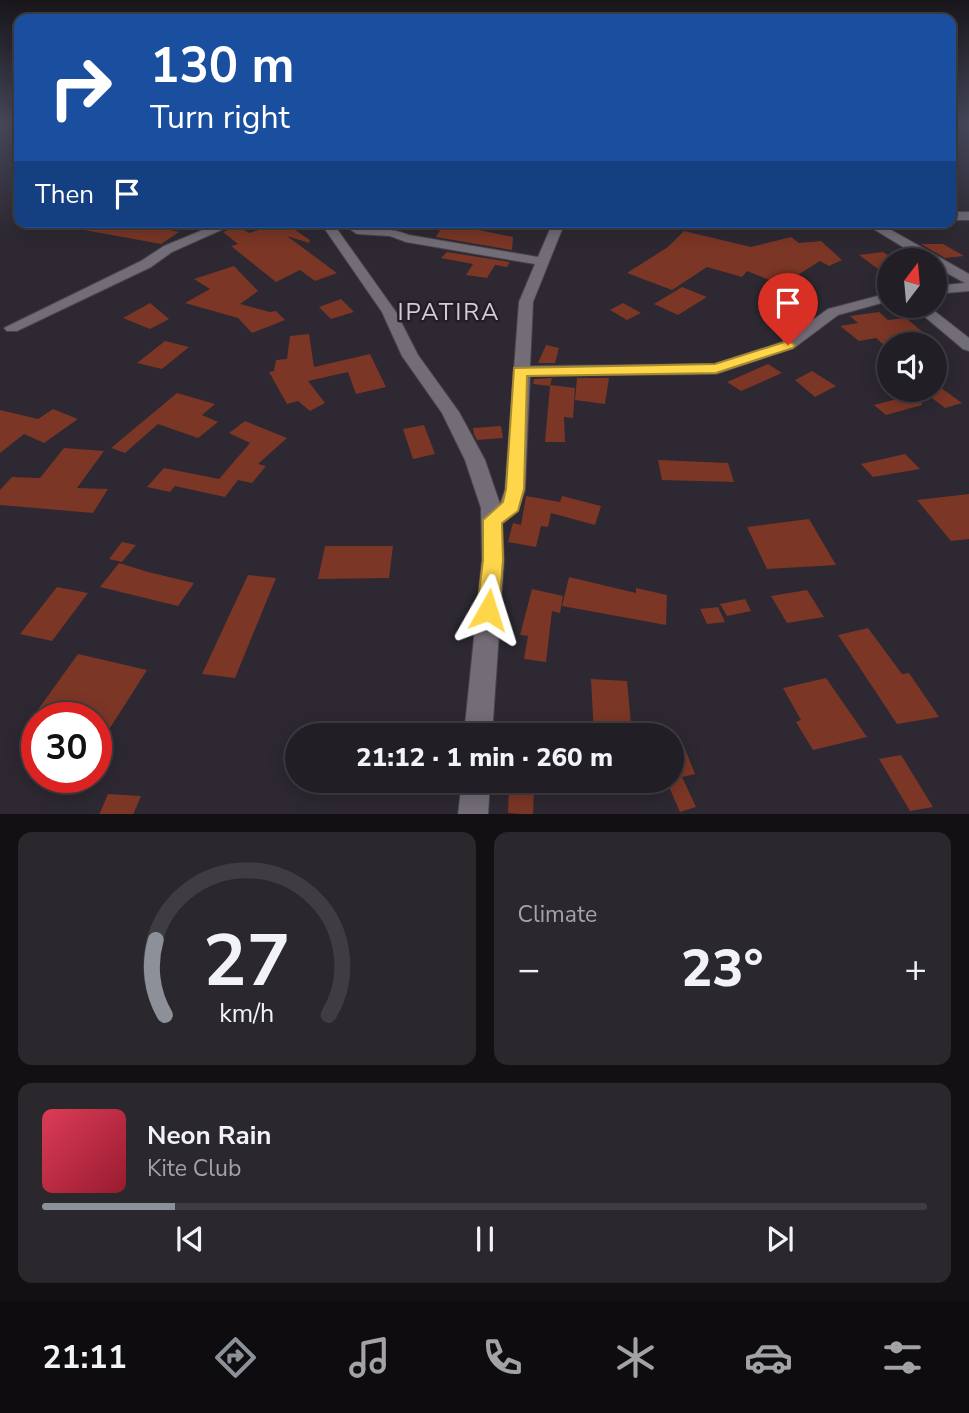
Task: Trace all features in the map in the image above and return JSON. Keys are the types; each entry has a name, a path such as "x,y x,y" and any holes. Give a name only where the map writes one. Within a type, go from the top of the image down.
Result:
{"street":[{"path":"12,328 146,264 168,249 219,228"},
{"path":"330,228 389,312 410,356 450,412 498,511"},
{"path":"357,228 392,232 406,239 484,250 541,262"},
{"path":"479,723 498,511 518,466 520,372 526,302 556,228"},
{"path":"878,228 969,280"},
{"path":"947,289 969,287"},
{"path":"520,372 716,369 788,345 833,312 877,300"},
{"path":"934,318 969,346"},
{"path":"473,814 475,793"}],"building":[{"path":"162,228 179,232 161,244 79,229"},
{"path":"241,228 249,233 264,228 292,228 310,240 309,243 287,236 337,273 315,281 300,270 276,282 231,246 238,244 223,232"},
{"path":"441,228 469,228 513,237 512,250 436,237"},
{"path":"684,231 751,247 791,237 799,243 821,241 842,260 829,266 820,261 782,285 747,271 742,277 707,267 672,290 627,273 668,247"},
{"path":"921,244 943,244 964,256 947,258 947,248 928,248"},
{"path":"447,252 510,262 507,267 495,265 487,278 466,275 473,264 441,258"},
{"path":"877,253 877,268 859,255"},
{"path":"234,266 258,291 240,304 270,312 276,311 285,320 252,333 238,318 185,303 210,289 194,279"},
{"path":"682,287 707,297 678,315 654,304"},
{"path":"341,299 354,312 331,319 319,307"},
{"path":"150,303 169,319 150,329 123,318"},
{"path":"623,303 641,313 627,320 610,310"},
{"path":"877,312 877,318 906,318 923,332 877,332 877,339 859,341 840,326 858,323 850,316"},
{"path":"309,334 314,367 370,354 386,387 356,394 348,372 308,381 325,403 310,411 298,401 287,404 269,372 274,371 276,360 287,359 290,336"},
{"path":"165,341 189,347 162,369 137,363"},
{"path":"546,345 559,348 555,363 538,363"},
{"path":"768,364 782,373 741,391 727,382"},
{"path":"812,371 836,386 815,397 795,380"},
{"path":"552,378 550,385 575,388 573,418 564,417 565,442 545,442 550,386 533,384 534,379"},
{"path":"577,378 609,378 605,404 575,400"},
{"path":"947,392 962,403 945,408 937,402 947,402"},
{"path":"177,393 215,404 202,415 218,422 198,438 158,424 125,453 111,448"},
{"path":"885,402 921,402 922,405 886,415 874,405"},
{"path":"53,409 78,419 44,443 24,434 0,453 0,410 38,419"},
{"path":"245,421 287,438 258,464 266,466 252,483 238,480 225,497 175,486 170,492 147,487 164,468 219,479 250,443 229,433"},
{"path":"424,425 435,454 413,459 403,429"},
{"path":"501,426 503,438 477,440 474,434 473,428"},
{"path":"64,448 104,451 77,488 108,489 93,513 0,505 0,490 12,477 40,478"},
{"path":"905,454 920,469 873,477 861,464"},
{"path":"658,460 728,463 734,482 662,480"},
{"path":"969,494 969,539 951,541 917,500"},
{"path":"526,496 560,502 562,496 601,506 595,525 551,513 548,527 541,526 536,547 508,542 513,523 521,525"},
{"path":"809,519 836,565 767,569 747,527"},
{"path":"122,542 136,545 122,562 109,559"},
{"path":"325,546 393,546 389,578 318,579"},
{"path":"119,563 194,583 178,606 100,587"},
{"path":"248,575 276,578 235,678 202,674"},
{"path":"569,577 636,593 636,588 667,595 666,625 562,606"},
{"path":"57,587 88,593 52,641 20,634"},
{"path":"532,589 563,596 560,613 552,611 546,662 524,659 528,636 520,635"},
{"path":"807,590 824,617 787,623 771,596"},
{"path":"745,599 751,611 727,616 720,604"},
{"path":"718,607 725,622 707,624 700,609"},
{"path":"868,628 902,674 909,673 939,717 897,724 838,635"},
{"path":"78,654 147,670 112,725 112,702 43,702"},
{"path":"826,678 867,737 813,750 796,722 801,720 783,688"},
{"path":"591,679 627,681 631,723 593,723"},
{"path":"684,746 695,774 684,777"},
{"path":"901,755 933,807 910,811 879,759"},
{"path":"684,781 696,807 680,812 672,793 684,793"},
{"path":"509,793 534,793 533,814 508,813"},
{"path":"108,794 141,796 133,814 99,814"}],"district":[{"name":"IPATIRA","path":"449,312"}],"route":[{"path":"488,610 493,560 493,520 511,506 515,489 520,372 716,369 788,345"}]}
